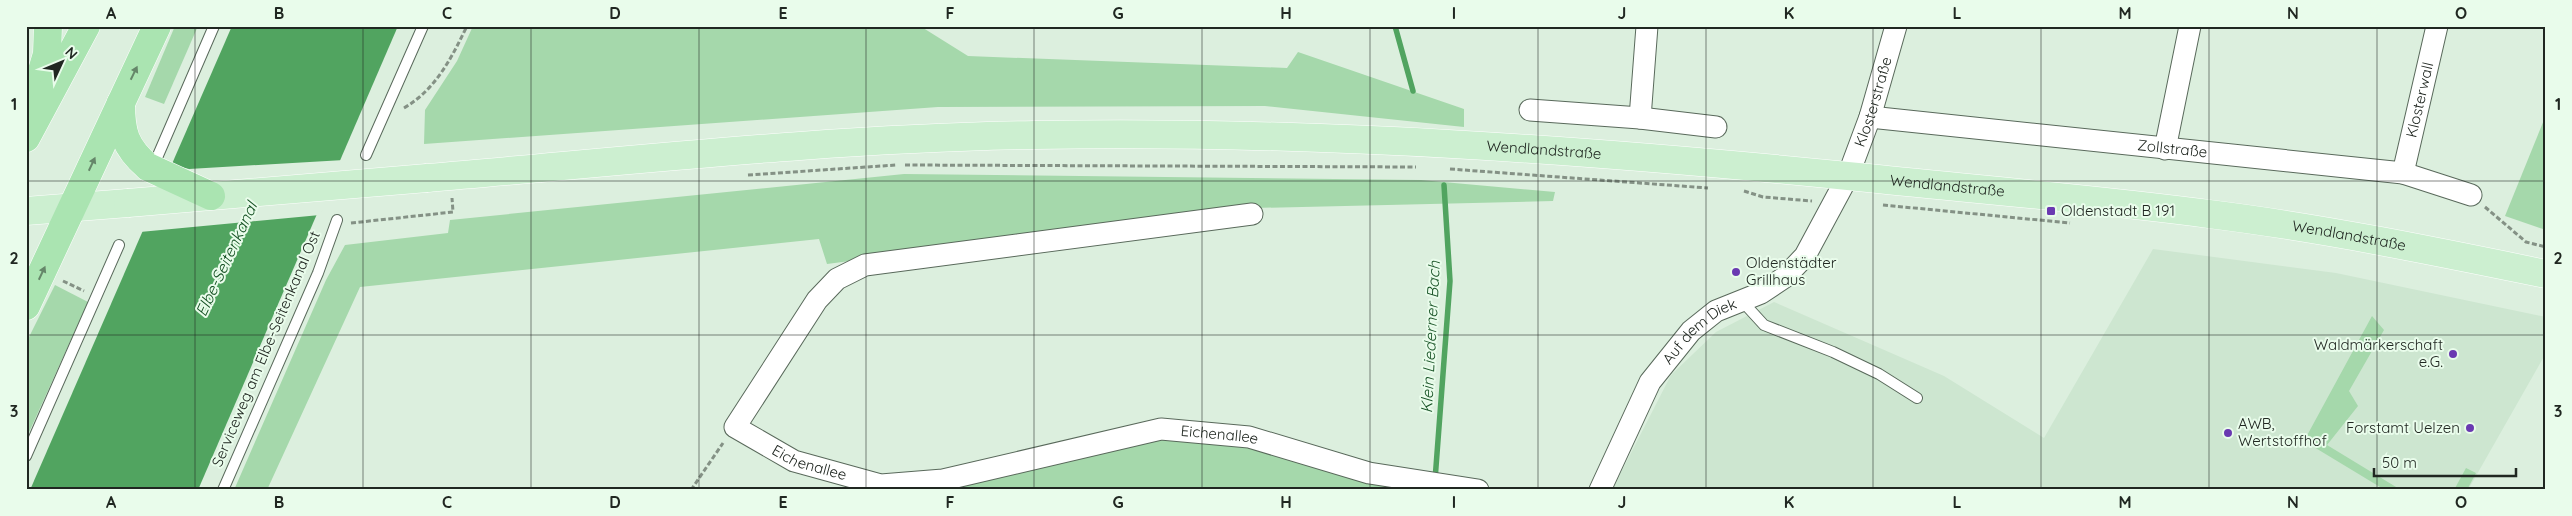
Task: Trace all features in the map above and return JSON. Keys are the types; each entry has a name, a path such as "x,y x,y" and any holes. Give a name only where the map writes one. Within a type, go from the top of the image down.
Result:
{"highway":[{"path":"26,122 47,54 48,26"},
{"path":"26,138 86,26"},
{"path":"26,306 157,26"},
{"path":"122,99 121,126 131,148 152,163 211,196"}],"main road":[{"name":"Wendlandstraße","path":"35,211 211,196 436,187 836,143 1031,134 1220,134 1452,157 1730,164 2206,213 2312,228 2546,274"}],"street":[{"path":"1640,118 1647,26"},
{"name":"Klosterstraße","path":"1848,176 1870,116 1896,26"},
{"path":"2165,149 2190,26"},
{"name":"Klosterwall","path":"2403,173 2437,26"},
{"path":"1530,110 1640,118 1716,127"},
{"name":"Zollstraße","path":"1870,116 2403,173 2471,195"},
{"name":"Auf dem Diek","path":"1600,490 1650,382 1670,354 1691,330 1716,311 1761,293 1792,270 1805,256 1848,176"},
{"path":"735,427 817,300 837,279 865,266 1252,214"},
{"name":"Eichenallee","path":"735,427 794,461 881,484 943,480 1161,429 1249,437 1369,474 1478,490"}],"lane":[{"path":"152,163 214,26"},
{"path":"366,155 423,26"},
{"name":"Serviceweg am Elbe-Seitenkanal Ost","path":"223,490 318,273 336,222"},
{"path":"26,456 119,245"},
{"path":"1742,300 1764,325 1833,352 1879,374 1917,398"}],"path":[{"path":"379,126 430,88 450,62 467,26"},
{"path":"1452,157 1714,189"},
{"path":"746,175 903,165 1417,167"},
{"path":"336,222 453,212 452,195 436,187"},
{"path":"1734,190 1763,196 1833,202"},
{"path":"2471,195 2526,242 2546,247"},
{"path":"1877,204 2071,223"},
{"path":"55,277 82,290"},
{"path":"691,490 735,427"}],"shaded area":[{"path":"175,26 198,26 164,104 145,97"},
{"path":"473,26 920,26 968,56 1287,68 1298,52 1464,109 1464,127 1265,106 938,107 424,144 425,110 457,61"},
{"path":"2546,115 2546,230 2505,216"},
{"path":"904,174 1421,180 1555,192 1553,201 1254,208 827,264 819,239 360,287 267,490 234,490 326,280 345,245 448,233 450,220"},
{"path":"2153,249 2336,273 2546,317 2546,353 2468,490 1612,490 1671,375 1716,332 1774,302 1944,376 2044,438"},
{"path":"55,285 88,302 26,439 26,343"},
{"path":"2372,316 2384,330 2349,391 2358,406 2327,445 2401,490 2385,490 2304,441"},
{"path":"1163,437 1251,446 1371,482 1407,490 933,490"},
{"path":"2466,468 2476,473 2467,490 2454,490"}],"water":[{"name":"Elbe-Seitenkanal","path":"232,26 398,26 198,490 30,490"}],"pier":[{"path":"344,160 320,215 140,232 169,164 189,169"}],"waterway":[{"name":"Klein Liederner Bach","path":"1395,26 1413,91"},
{"name":"Klein Liederner Bach","path":"1435,480 1450,281 1444,185"}],"place":[{"name":"Oldenstadt B 191","path":"2051,211"},
{"name":"Oldenstädter Grillhaus","path":"1736,272"},
{"name":"Waldmärkerschaft e.G.","path":"2453,354"},
{"name":"Forstamt Uelzen","path":"2470,428"},
{"name":"AWB, Wertstoffhof","path":"2228,433"}]}
